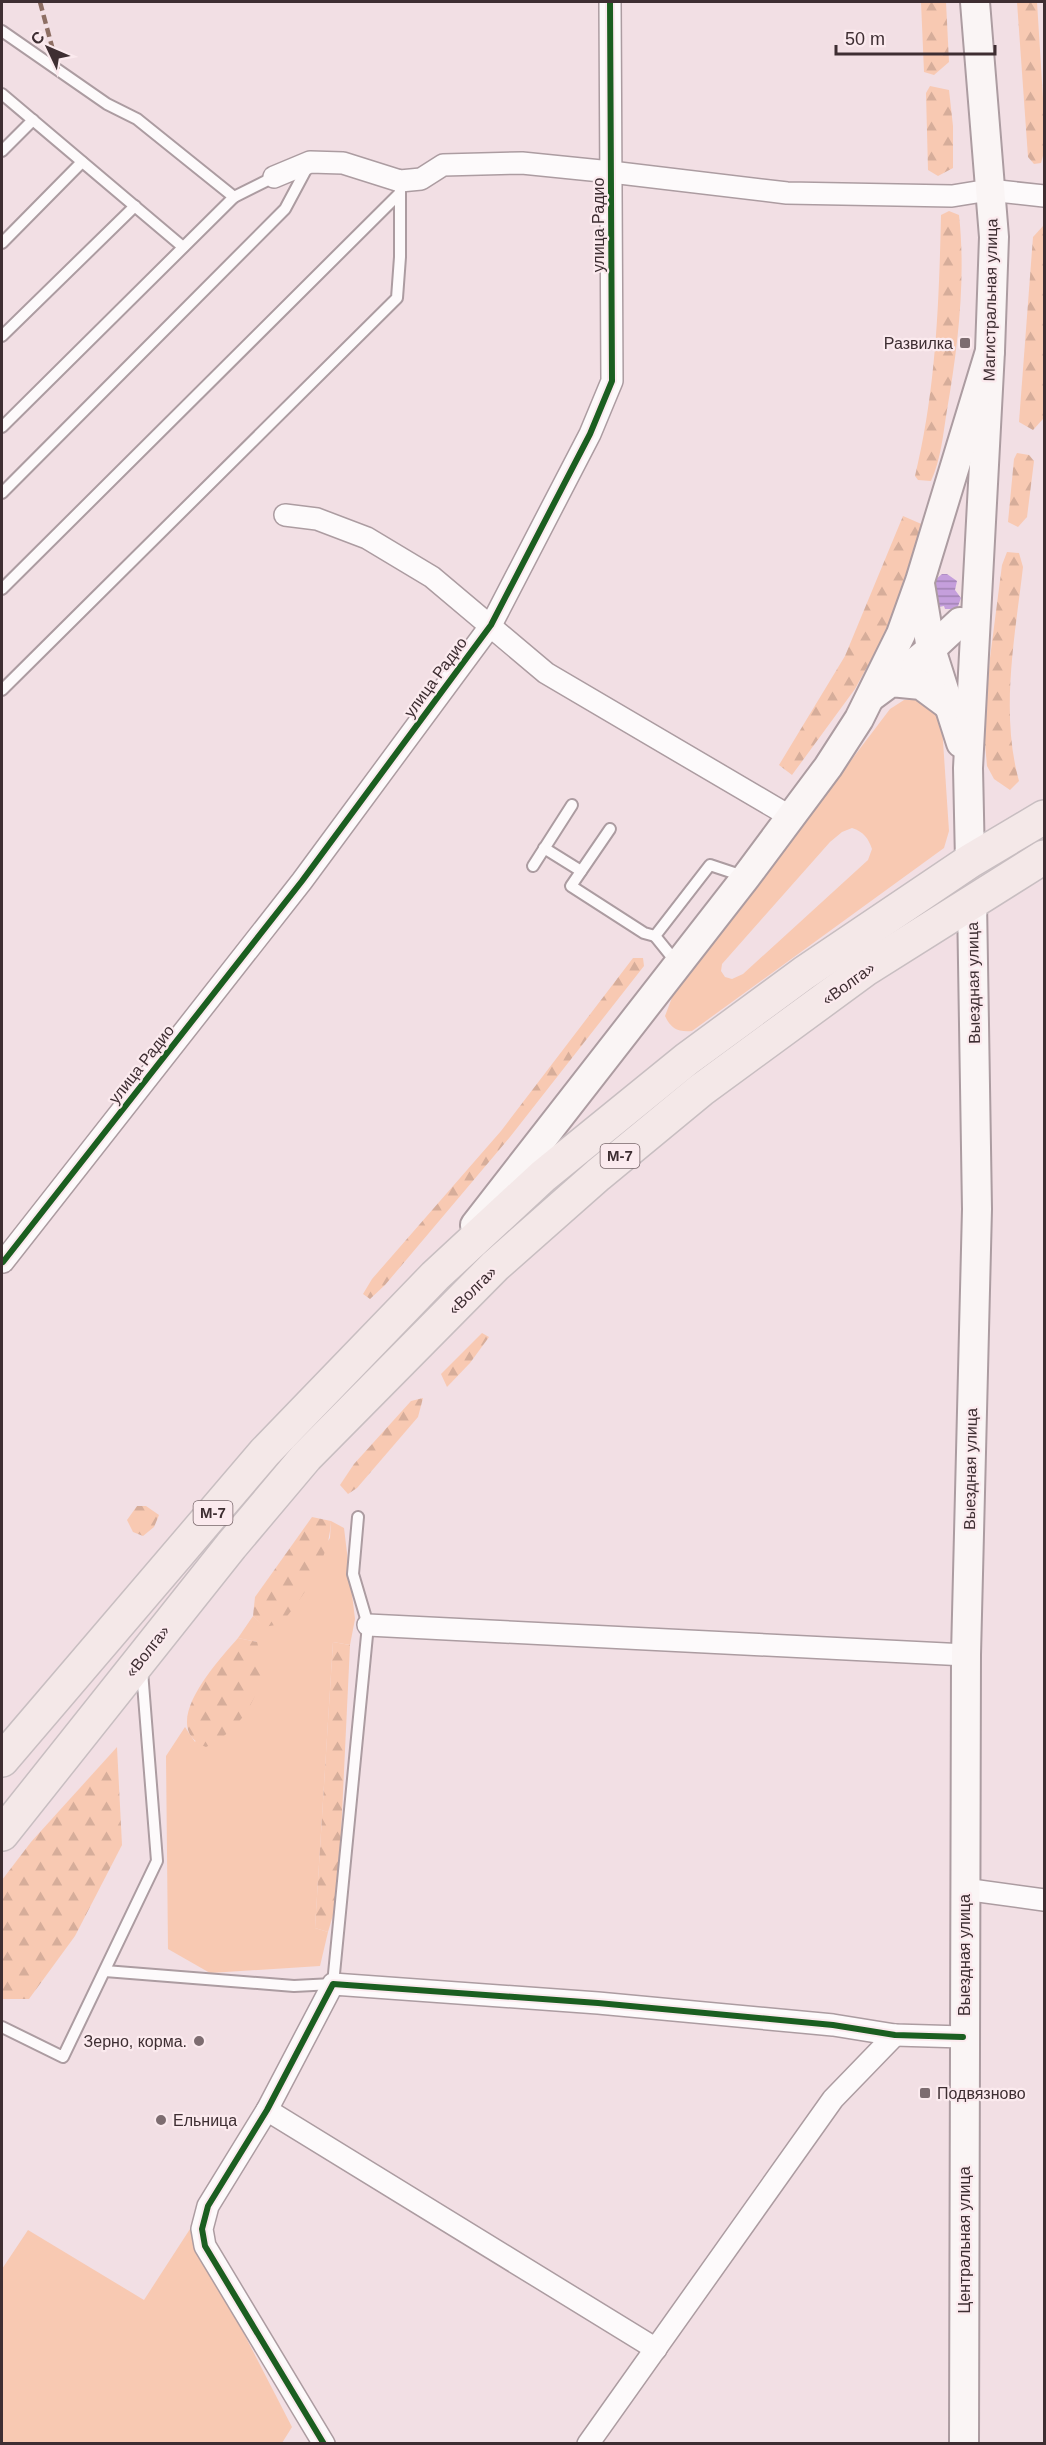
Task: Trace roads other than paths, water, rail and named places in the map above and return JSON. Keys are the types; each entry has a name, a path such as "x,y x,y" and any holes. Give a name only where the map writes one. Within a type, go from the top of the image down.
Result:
{"highway":[{"name":"«Волга»","path":"4,1755 265,1452 435,1276 543,1176 687,1059 804,973 970,861 1044,817"},
{"name":"«Волга»","path":"2,1834 231,1546 306,1458 495,1266 598,1175 701,1090 866,969 1044,857"}],"main road":[{"name":"Магистральная улица","path":"968,768 994,237 975,2"},
{"path":"435,1276 746,877 828,767 881,689 901,634 922,595 990,351"},
{"path":"922,595 960,622"},
{"path":"922,595 931,649 952,708 968,768 970,861"},
{"path":"881,689 931,649 960,622 977,600"},
{"path":"881,689 921,685 952,708"},
{"name":"Выездная улица","path":"963,2037 966,1655 977,1209 972,901"},
{"name":"Центральная улица","path":"963,2037 964,2444"}],"street":[{"name":"улица Радио","path":"3,1262 302,881 491,625 590,434 612,381 610,2"},
{"path":"274,177 310,162 343,163 400,187 421,179 443,165 522,163 787,193 952,196 989,190 1044,196"},
{"path":"285,515 317,519 367,538 432,577 546,673 791,817"},
{"path":"368,1625 966,1655"},
{"path":"964,1889 1044,1900"},
{"path":"324,2444 205,2246 202,2229 208,2206 267,2110 333,1984 609,2004 832,2025 895,2036 963,2037"},
{"path":"588,2444 833,2099 895,2036"},
{"path":"267,2110 656,2349"}],"lane":[{"path":"2,31 107,104 138,119 234,197"},
{"path":"2,94 183,247"},
{"path":"2,151 33,120"},
{"path":"2,243 82,162"},
{"path":"2,493 285,209 310,162"},
{"path":"2,427 234,197 274,177"},
{"path":"2,589 400,187"},
{"path":"2,690 397,298 400,257 400,187"},
{"path":"2,336 135,206"},
{"path":"533,866 572,805"},
{"path":"610,829 571,886 644,933 655,936 678,965"},
{"path":"544,848 581,871"},
{"path":"655,936 710,865 746,877"},
{"path":"105,1971 294,1986 333,1984 368,1625 353,1574 358,1517"},
{"path":"2,2027 63,2057 157,1861 141,1659"}],"place":[{"name":"Развилка","path":"965,343"},
{"name":"Зерно, корма.","path":"199,2041"},
{"name":"Подвязново","path":"925,2093"},
{"name":"Ельница","path":"161,2120"}]}
